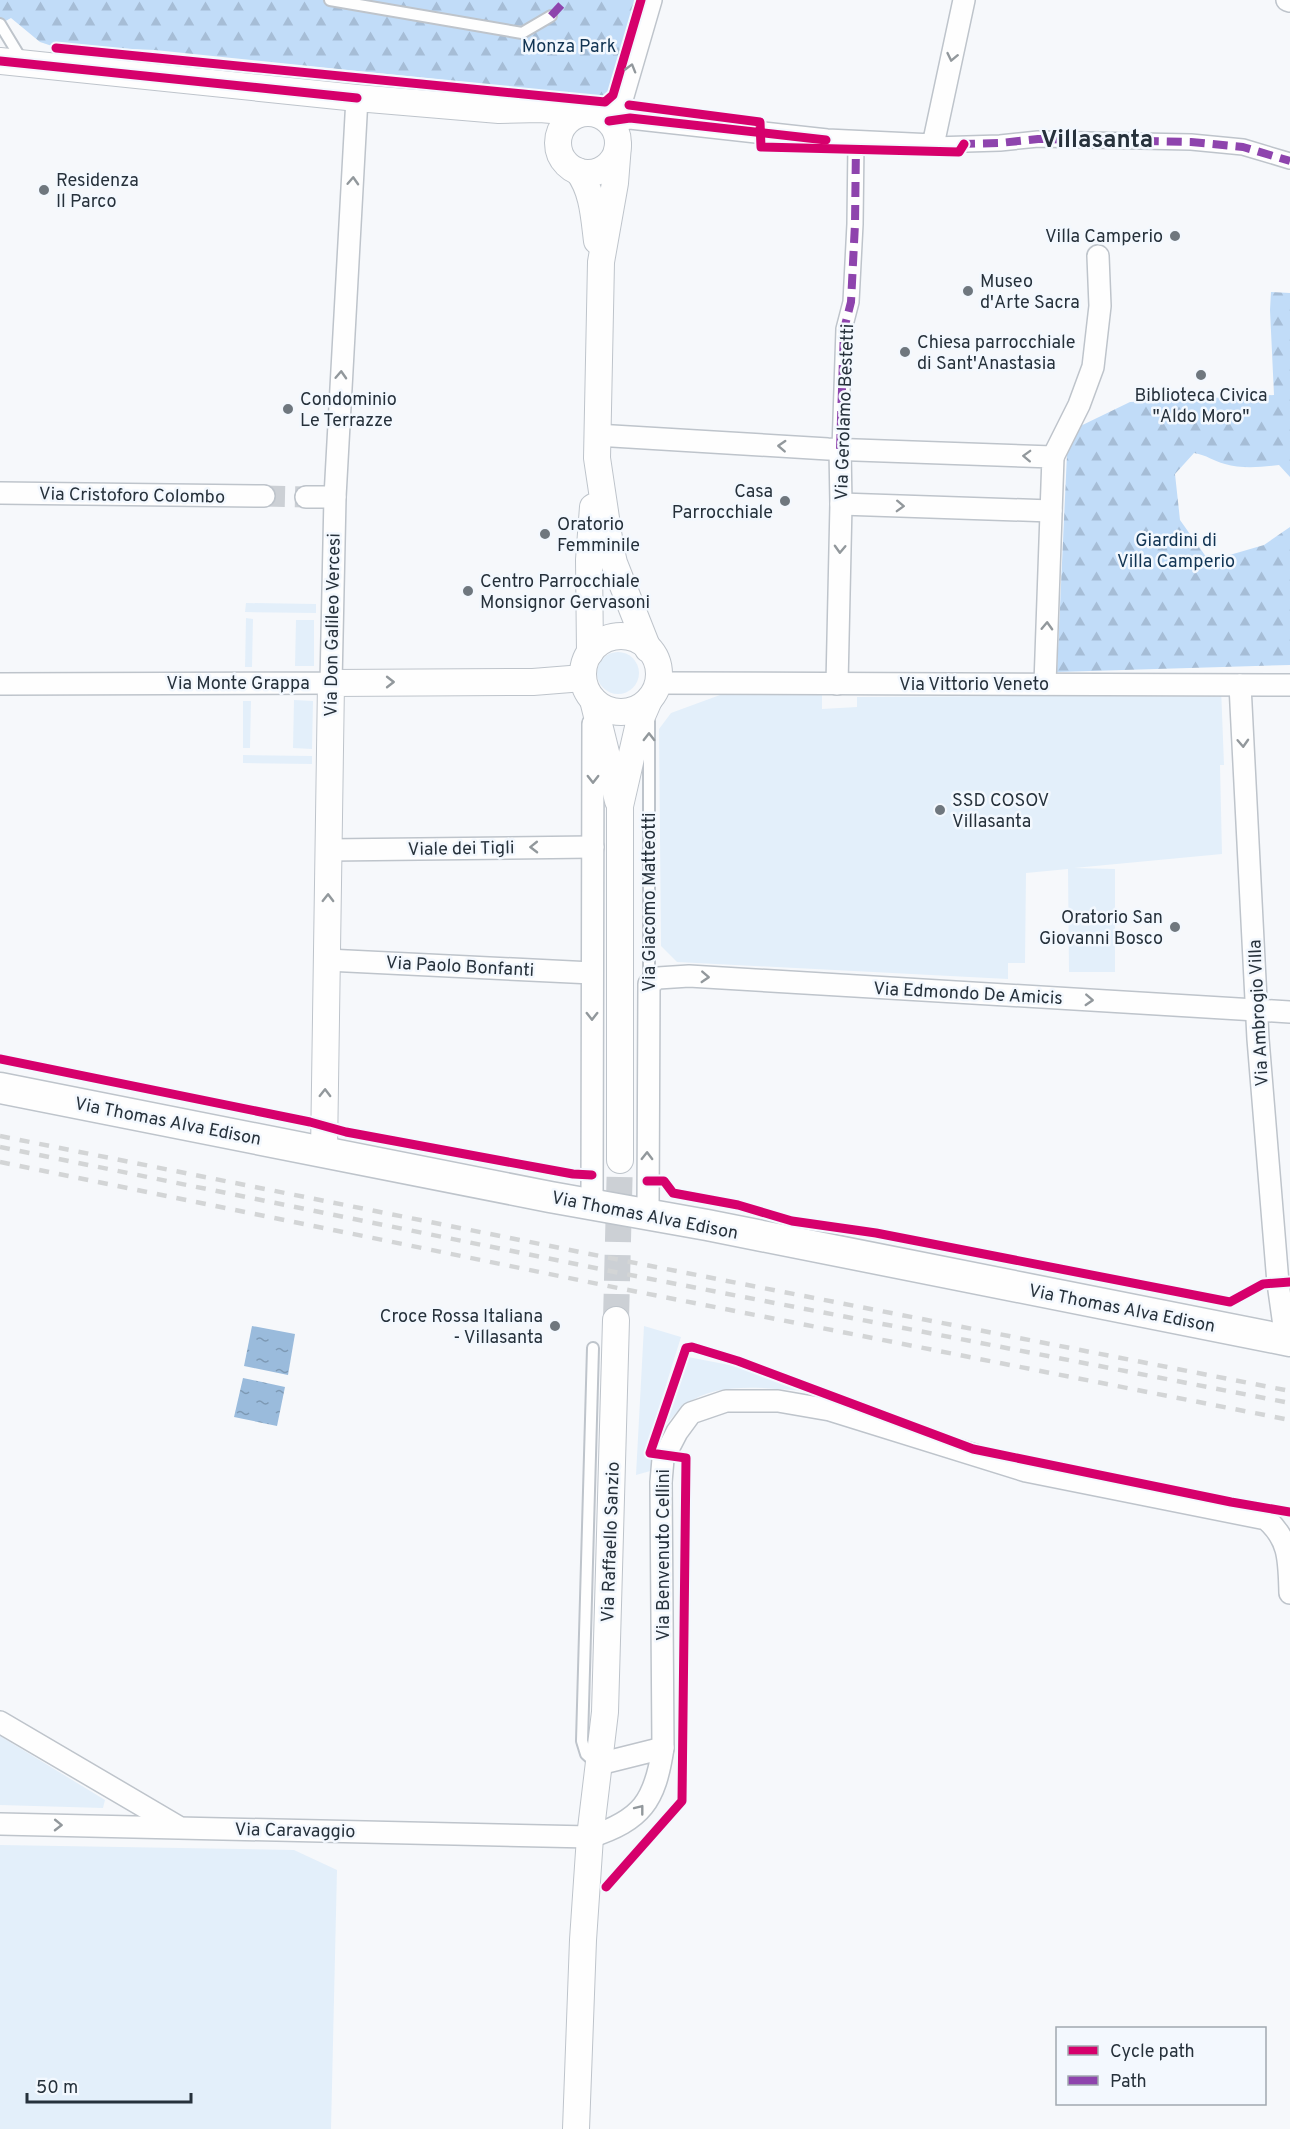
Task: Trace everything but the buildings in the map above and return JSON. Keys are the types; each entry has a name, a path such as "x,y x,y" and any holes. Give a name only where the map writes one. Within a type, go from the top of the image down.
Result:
{"main road":[{"name":"Via Thomas Alva Edison","path":"0,1088 1288,1340"}],"street":[{"path":"598,117 621,103 651,0"},
{"path":"933,145 963,0"},
{"path":"12,62 357,98 499,110 540,109 598,117 615,131 618,145 615,183 601,262 597,447 589,560 590,653"},
{"name":"Via Don Galileo Vercesi","path":"324,1152 334,497 357,98"},
{"path":"499,110 534,124 550,137 584,178 590,195 601,262"},
{"path":"618,145 615,155 606,166 593,172 569,162 558,141 563,126 575,116 630,118 856,142 933,145 1000,143 1038,139 1191,142 1243,147 1290,161"},
{"name":"Via Gerolamo Bestetti","path":"837,684 844,329 852,291 856,142"},
{"path":"1045,684 1053,458 1079,405 1093,367 1100,306 1098,256"},
{"path":"597,447 840,449 1053,458"},
{"path":"588,689 605,709 620,712 634,710 653,691 657,664 648,649 614,563 597,447"},
{"name":"Via Cristoforo Colombo","path":"0,494 264,496"},
{"path":"306,496 334,497"},
{"path":"841,504 1051,511"},
{"path":"592,1204 593,847 588,689 585,663 590,653 601,642 616,637 634,639 648,649"},
{"name":"Via Monte Grappa","path":"0,684 516,682 588,689"},
{"name":"Via Vittorio Veneto","path":"653,691 837,684 1290,685"},
{"name":"Via Ambrogio Villa","path":"1240,685 1258,1039 1276,1260 1288,1340"},
{"name":"Via Giacomo Matteotti","path":"588,689 620,806"},
{"name":"Via Giacomo Matteotti","path":"620,1160 620,806 639,723 653,691"},
{"name":"Viale dei Tigli","path":"328,850 593,847"},
{"name":"Via Paolo Bonfanti","path":"327,960 592,973"},
{"name":"Via Edmondo De Amicis","path":"649,984 658,978 689,976 1290,1012"},
{"name":"Via Giacomo Matteotti","path":"648,1214 649,984"},
{"name":"Via Raffaello Sanzio","path":"576,2129 583,1940 590,1837 604,1712 616,1320"},
{"name":"Via Benvenuto Cellini","path":"590,1837 627,1822 643,1807 656,1779 663,1748 661,1482 663,1460 677,1432 691,1413 726,1401 778,1401 830,1410 1026,1471 1282,1521"},
{"path":"1282,1521 1280,1531 1288,1545 1290,1593"},
{"path":"0,1722 181,1828"},
{"path":"599,1764 663,1748"},
{"name":"Via Caravaggio","path":"0,1824 590,1837"}],"lane":[{"path":"330,0 522,33 551,16"},
{"path":"0,24 12,62"},
{"name":"Via Giacomo Matteotti","path":"649,984 653,691"},
{"name":"Via Raffaello Sanzio","path":"593,1348 582,1741 586,1754 594,1763 599,1764"}],"shaded area":[{"path":"246,603 316,604 316,613 245,612"},
{"path":"246,618 253,619 252,667 245,667"},
{"path":"296,620 314,620 314,666 295,666"},
{"path":"618,652 633,658 639,673 633,688 618,694 603,688 597,673 603,658"},
{"name":"SSD COSOV Villasanta","path":"1221,687 1224,765 1220,765 1222,854 1074,868 1115,869 1115,972 1069,972 1068,869 1026,873 1025,963 1008,963 1008,979 677,962 661,946 659,729 671,713 720,695 822,695 822,709 857,707 857,697 1023,696"},
{"path":"294,700 313,701 312,749 293,748"},
{"path":"243,701 251,701 250,748 243,748"},
{"path":"243,755 312,756 312,764 243,763"},
{"path":"644,1326 681,1337 644,1456 654,1460 654,1470 636,1475"},
{"path":"688,1357 745,1368 806,1391 744,1388 714,1392 699,1396 686,1404 663,1428"},
{"path":"0,1736 105,1800 103,1808 0,1805"},
{"path":"0,1845 294,1850 337,1870 331,2129 0,2129"}],"green space":[{"name":"Monza Park","path":"0,0 636,0 609,93 600,96 155,50 52,46 40,42 11,18 0,24"},
{"name":"Giardini di Villa Camperio","path":"1271,292 1290,293 1290,477 1279,465 1238,467 1194,453 1175,474 1180,520 1209,561 1264,545 1290,527 1290,665 1057,672 1068,432 1130,402 1274,395"}],"water":[{"path":"252,1326 295,1334 288,1375 244,1366"},
{"path":"243,1378 285,1387 277,1426 234,1417"}],"tunnel":[{"path":"264,496 306,497"},
{"path":"616,1320 620,1160"}],"railway":[{"path":"0,1136 1290,1391"},
{"path":"0,1147 620,1273 1290,1403"},
{"path":"0,1162 618,1288 1290,1420"}],"marked path":[{"path":"551,16 566,0"},
{"path":"960,144 1038,139 1191,142 1243,147 1290,161"},
{"path":"840,449 844,329 851,302 856,144"}],"cycle path":[{"path":"56,48 605,102 613,95 641,0"},
{"path":"0,61 357,98"},
{"path":"629,105 760,122 761,147 959,152 964,144"},
{"path":"609,121 630,118 826,140"},
{"path":"0,1059 310,1122 346,1132 573,1174 592,1175"},
{"path":"647,1181 664,1181 673,1193 738,1205 792,1221 876,1233 1230,1302 1263,1284 1290,1282"},
{"path":"606,1887 682,1801 686,1458 650,1453 686,1348 692,1347 738,1361 973,1449 1290,1512"}],"place":[{"name":"Residenza Il Parco","path":"44,190"},
{"name":"Villa Camperio","path":"1175,236"},
{"name":"Museo d'Arte Sacra","path":"968,291"},
{"name":"Chiesa parrocchiale di Sant'Anastasia","path":"905,352"},
{"name":"Biblioteca Civica \"Aldo Moro\"","path":"1201,375"},
{"name":"Condominio Le Terrazze","path":"288,409"},
{"name":"Casa Parrocchiale","path":"785,501"},
{"name":"Oratorio Femminile","path":"545,534"},
{"name":"Centro Parrocchiale Monsignor Gervasoni","path":"468,591"},
{"name":"SSD COSOV Villasanta","path":"940,810"},
{"name":"Oratorio San Giovanni Bosco","path":"1175,927"},
{"name":"Croce Rossa Italiana - Villasanta","path":"555,1326"}],"district":[{"name":"Villasanta","path":"1097,139"}]}
